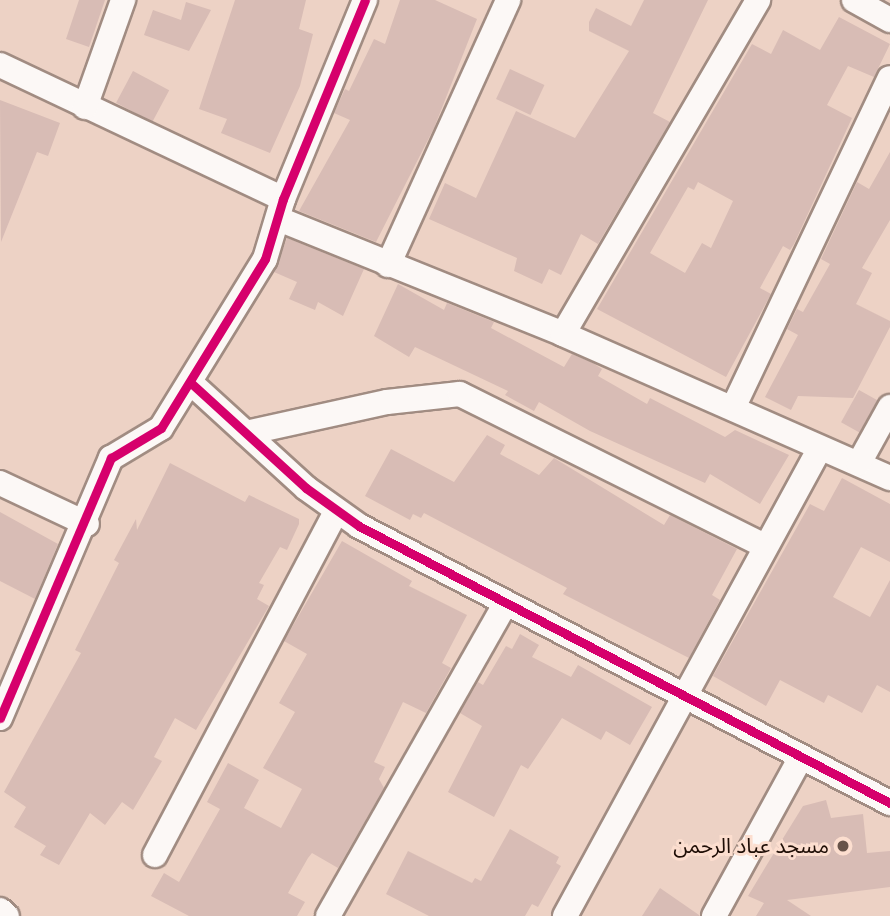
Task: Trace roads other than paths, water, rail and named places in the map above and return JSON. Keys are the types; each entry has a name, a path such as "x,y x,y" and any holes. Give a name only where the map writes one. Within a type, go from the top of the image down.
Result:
{"street":[{"path":"85,107 123,0"},
{"path":"0,718 87,524 111,458 161,428 265,259 281,209 365,0"},
{"path":"388,265 508,0"},
{"path":"563,334 758,0"},
{"path":"855,0 890,20"},
{"path":"0,65 388,265 563,334 890,478"},
{"path":"733,408 890,78"},
{"path":"191,383 336,511 681,699 800,759 888,797"},
{"path":"246,433 387,402 460,394 763,545"},
{"path":"859,463 890,407"},
{"path":"565,916 763,545 820,447"},
{"path":"0,483 87,524"},
{"path":"155,855 336,511"},
{"path":"328,916 505,604"},
{"path":"714,916 800,759"},
{"path":"0,910 8,916"}],"place":[{"name":"مسجد عباد الرحمن","path":"843,846"}]}
